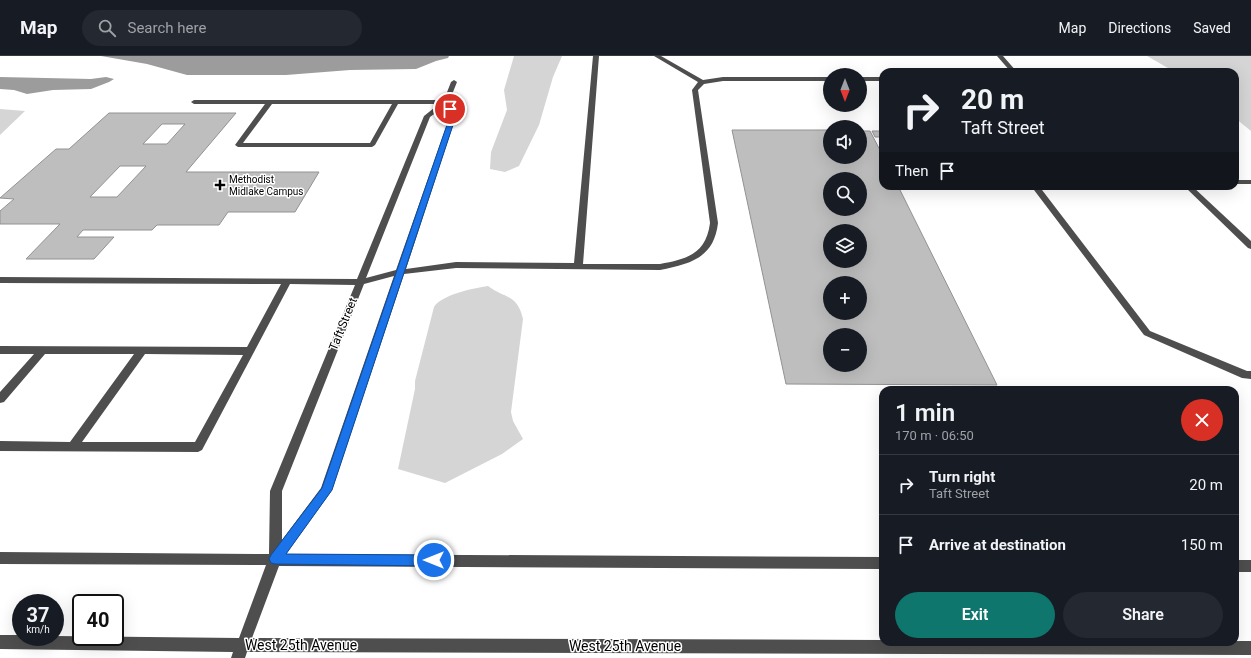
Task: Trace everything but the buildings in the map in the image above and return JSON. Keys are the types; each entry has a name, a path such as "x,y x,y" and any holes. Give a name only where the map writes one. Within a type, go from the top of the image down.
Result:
{"street":[{"path":"578,266 596,56"},
{"path":"657,56 702,82 723,79 823,79"},
{"path":"1000,56 1010,68"},
{"path":"867,79 879,79"},
{"path":"194,102 446,102 454,82"},
{"path":"0,280 360,282 400,272 468,265 660,267 675,264 700,253 710,244 714,234 714,223 695,100 695,90 702,82"},
{"path":"270,102 238,145 372,145 396,102"},
{"name":"Taft Street","path":"240,652 275,559 326,490 453,116 446,102 427,116 276,491 275,559"},
{"path":"1239,182 1251,182"},
{"path":"1038,190 1147,333 1246,375 1251,375"},
{"path":"1192,190 1251,246"},
{"path":"0,446 198,447 287,282"},
{"path":"0,350 250,351"},
{"path":"0,399 43,350"},
{"path":"73,446 142,350"},
{"path":"0,558 879,563"},
{"path":"1239,566 1251,566"},
{"name":"West 25th Avenue","path":"0,642 240,652 1251,648"}],"shaded area":[{"path":"101,56 449,56 448,58 416,69 350,70 286,75 187,75 147,64"},
{"path":"514,56 562,56 553,77 539,125 519,166 505,172 490,169 491,152 507,110 504,90"},
{"path":"1147,56 1251,56 1251,131 1239,121 1239,68 1168,68"},
{"path":"0,77 91,79 106,77 114,79 91,89 53,90 27,94 14,90 0,89"},
{"path":"0,109 25,111 0,135"},
{"path":"488,286 514,301 521,311 523,319 511,412 513,421 523,439 502,454 445,483 398,469 415,389 415,381 434,307 443,299 450,296 467,290"}],"place":[{"name":"Methodist Midlake Campus","path":"220,185"}],"route":[{"path":"434,560 275,559 326,490 453,116 450,109"}]}
